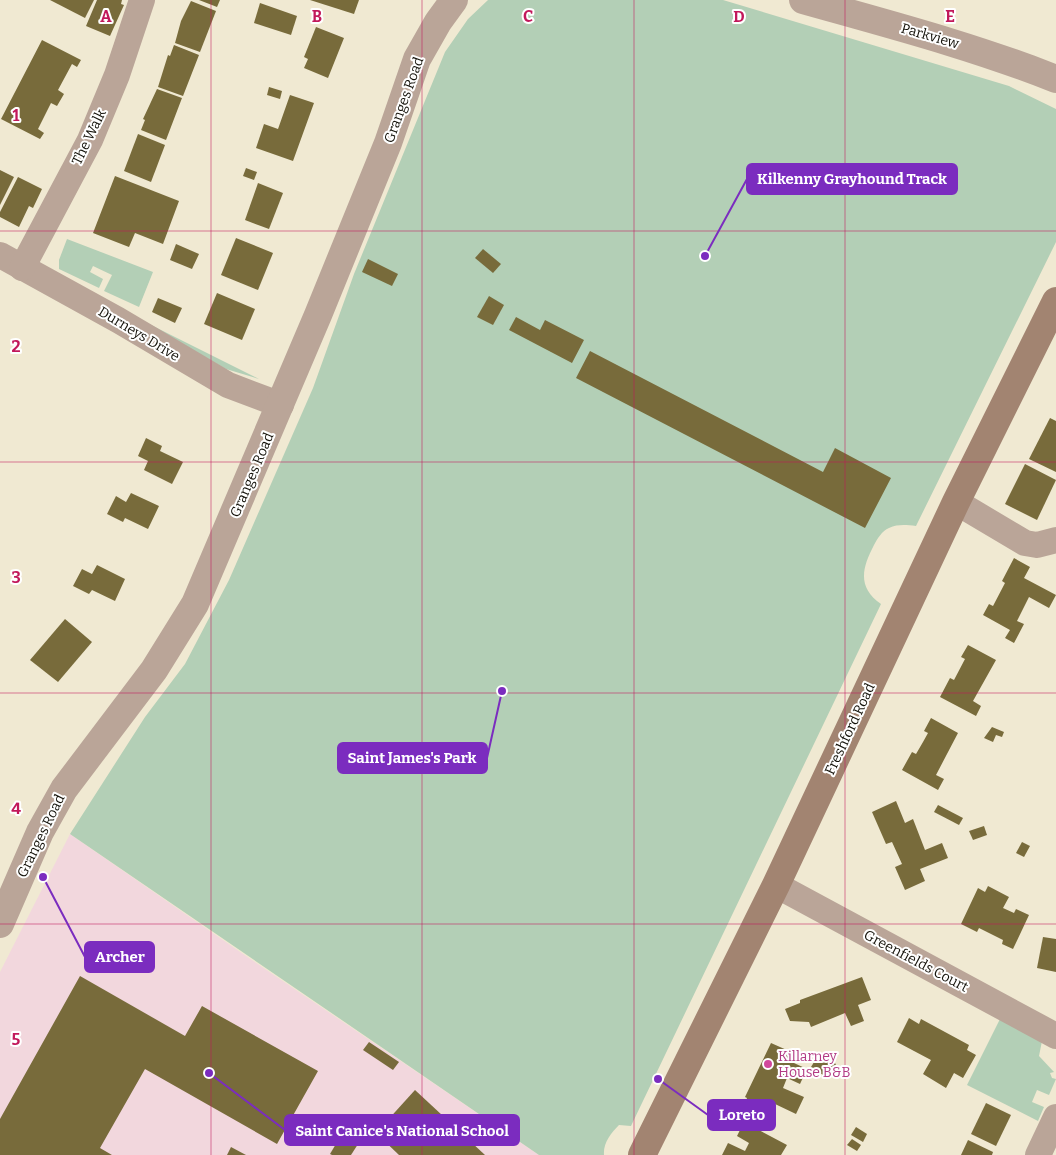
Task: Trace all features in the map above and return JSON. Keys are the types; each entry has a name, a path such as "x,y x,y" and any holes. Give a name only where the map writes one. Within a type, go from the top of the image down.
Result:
{"main road":[{"name":"Freshford Road","path":"642,1155 776,885 956,502 1056,302"}],"street":[{"name":"The Walk","path":"11,262 90,140 118,75 142,0"},
{"name":"Granges Road","path":"0,924 40,832 63,790 154,670 195,604 281,405 388,143 417,59 438,22 454,0"},
{"name":"Parkview","path":"808,1 939,38 1004,59 1056,80"},
{"name":"Durneys Drive","path":"11,262 118,320 228,385 281,405"},
{"path":"956,502 1025,543 1037,545 1056,540"},
{"name":"Greenfields Court","path":"776,885 1056,1036"},
{"path":"1038,1155 1056,1117"}],"shaded area":[{"path":"70,834 539,1155 0,1155 0,972"}],"green space":[{"path":"488,0 723,0 1009,86 1056,109 1056,242 916,526 899,525 886,529 874,545 867,562 864,577 868,591 881,604 631,1126 619,1125 616,1128 606,1142 604,1155 539,1155 70,834 145,717 185,664 229,580 313,388 354,274 445,52 468,19"},
{"path":"67,239 153,272 139,307 104,291 112,275 93,266 90,272 103,279 99,288 59,269 59,260"},
{"path":"139,319 259,379 226,369"},
{"path":"1000,1019 1042,1041 1039,1056 1054,1072 1050,1073 1052,1078 1056,1079 1049,1095 1037,1090 1032,1102 1044,1107 1038,1121 967,1085"}],"building":[{"path":"50,0 94,0 85,18"},
{"path":"97,0 122,0 121,4 124,5 110,36 86,26"},
{"path":"199,0 220,0 217,7"},
{"path":"310,0 359,0 354,14"},
{"path":"191,1 216,11 200,52 175,43 181,21"},
{"path":"260,3 297,16 291,35 254,23"},
{"path":"316,27 344,38 328,78 304,68 308,59 304,57"},
{"path":"42,40 81,60 77,67 72,64 58,90 64,94 57,106 51,103 38,129 44,133 40,139 1,119"},
{"path":"174,45 199,55 183,96 158,87 168,55 170,56"},
{"path":"269,87 282,91 280,99 267,95"},
{"path":"157,89 182,98 166,140 141,130 145,120 143,119"},
{"path":"290,95 314,103 293,161 256,148 264,124 278,129"},
{"path":"138,134 165,145 151,182 124,171"},
{"path":"246,168 257,172 254,180 243,176"},
{"path":"0,170 14,177 0,205"},
{"path":"115,176 179,201 163,244 135,233 129,247 93,233"},
{"path":"18,177 42,189 33,208 29,206 19,227 0,217 0,212"},
{"path":"258,183 283,193 269,229 245,220"},
{"path":"236,238 273,253 258,290 221,275"},
{"path":"176,244 199,254 192,269 170,260"},
{"path":"483,249 501,264 493,273 475,258"},
{"path":"368,259 398,274 392,286 362,272"},
{"path":"217,293 255,309 242,340 204,324"},
{"path":"489,296 504,305 493,325 477,317"},
{"path":"158,298 182,308 175,323 152,312"},
{"path":"516,317 540,330 545,320 584,340 572,363 509,330"},
{"path":"590,351 823,472 835,448 891,478 865,528 576,378"},
{"path":"1050,418 1056,421 1056,472 1029,459"},
{"path":"146,438 162,446 160,451 183,462 172,484 144,470 148,461 138,456"},
{"path":"1025,464 1056,480 1037,520 1005,504"},
{"path":"131,493 159,506 148,529 125,518 123,522 107,514 116,496 126,502"},
{"path":"1014,558 1030,567 1024,578 1056,595 1049,608 1029,597 1017,621 1024,624 1014,643 1005,638 1010,630 983,615 989,604 993,606 1005,583 1002,581"},
{"path":"97,565 125,579 115,601 92,590 89,594 73,586 82,569 92,574"},
{"path":"65,619 92,642 58,682 30,660"},
{"path":"968,645 996,660 973,701 981,706 976,716 940,697 950,678 954,680 965,659 961,657"},
{"path":"931,718 958,733 936,775 944,779 938,790 902,770 912,752 916,754 923,742 928,733 924,731"},
{"path":"992,727 1004,732 1002,737 996,735 993,742 984,738"},
{"path":"896,801 905,823 913,819 925,850 942,843 948,858 920,869 925,881 905,890 895,867 902,864 892,842 886,844 872,812"},
{"path":"938,805 963,818 959,825 934,812"},
{"path":"984,826 987,835 973,840 969,831"},
{"path":"1022,842 1030,846 1024,857 1016,853"},
{"path":"988,886 1009,897 1003,908 1014,913 1016,909 1029,915 1013,949 1002,944 1003,940 979,928 977,932 961,924 978,888 985,892"},
{"path":"1043,937 1056,939 1056,972 1037,968"},
{"path":"80,976 185,1036 202,1006 318,1071 277,1144 145,1069 100,1148 112,1155 0,1155 0,1119"},
{"path":"862,977 871,1000 858,1005 864,1021 851,1026 845,1013 811,1027 809,1022 790,1021 785,1009 800,1003 800,1000"},
{"path":"909,1018 919,1024 921,1019 969,1045 967,1050 976,1055 963,1078 954,1073 946,1088 923,1074 931,1060 897,1042"},
{"path":"369,1042 399,1062 393,1070 363,1050"},
{"path":"771,1043 798,1055 794,1063 807,1069 800,1084 787,1078 783,1088 804,1097 796,1114 775,1104 766,1120 743,1109 747,1098 745,1097"},
{"path":"819,1054 836,1064 828,1078 811,1067"},
{"path":"415,1090 485,1155 399,1155 376,1133"},
{"path":"986,1103 1011,1115 996,1146 971,1134"},
{"path":"744,1122 787,1145 781,1155 722,1155 728,1143 745,1151 749,1143 737,1136"},
{"path":"856,1127 867,1134 863,1142 851,1135"},
{"path":"343,1132 360,1141 351,1155 330,1154"},
{"path":"852,1139 861,1145 857,1151 847,1145"},
{"path":"968,1140 993,1152 992,1155 961,1155"},
{"path":"231,1147 246,1155 227,1155"}],"place":[{"name":"Kilkenny Grayhound Track","path":"705,256"},
{"name":"Saint James's Park","path":"502,691"},
{"name":"Archer","path":"43,877"},
{"name":"Killarney House B&B","path":"768,1064"},
{"name":"Saint Canice's National School","path":"209,1073"},
{"name":"Loreto","path":"658,1079"}]}
